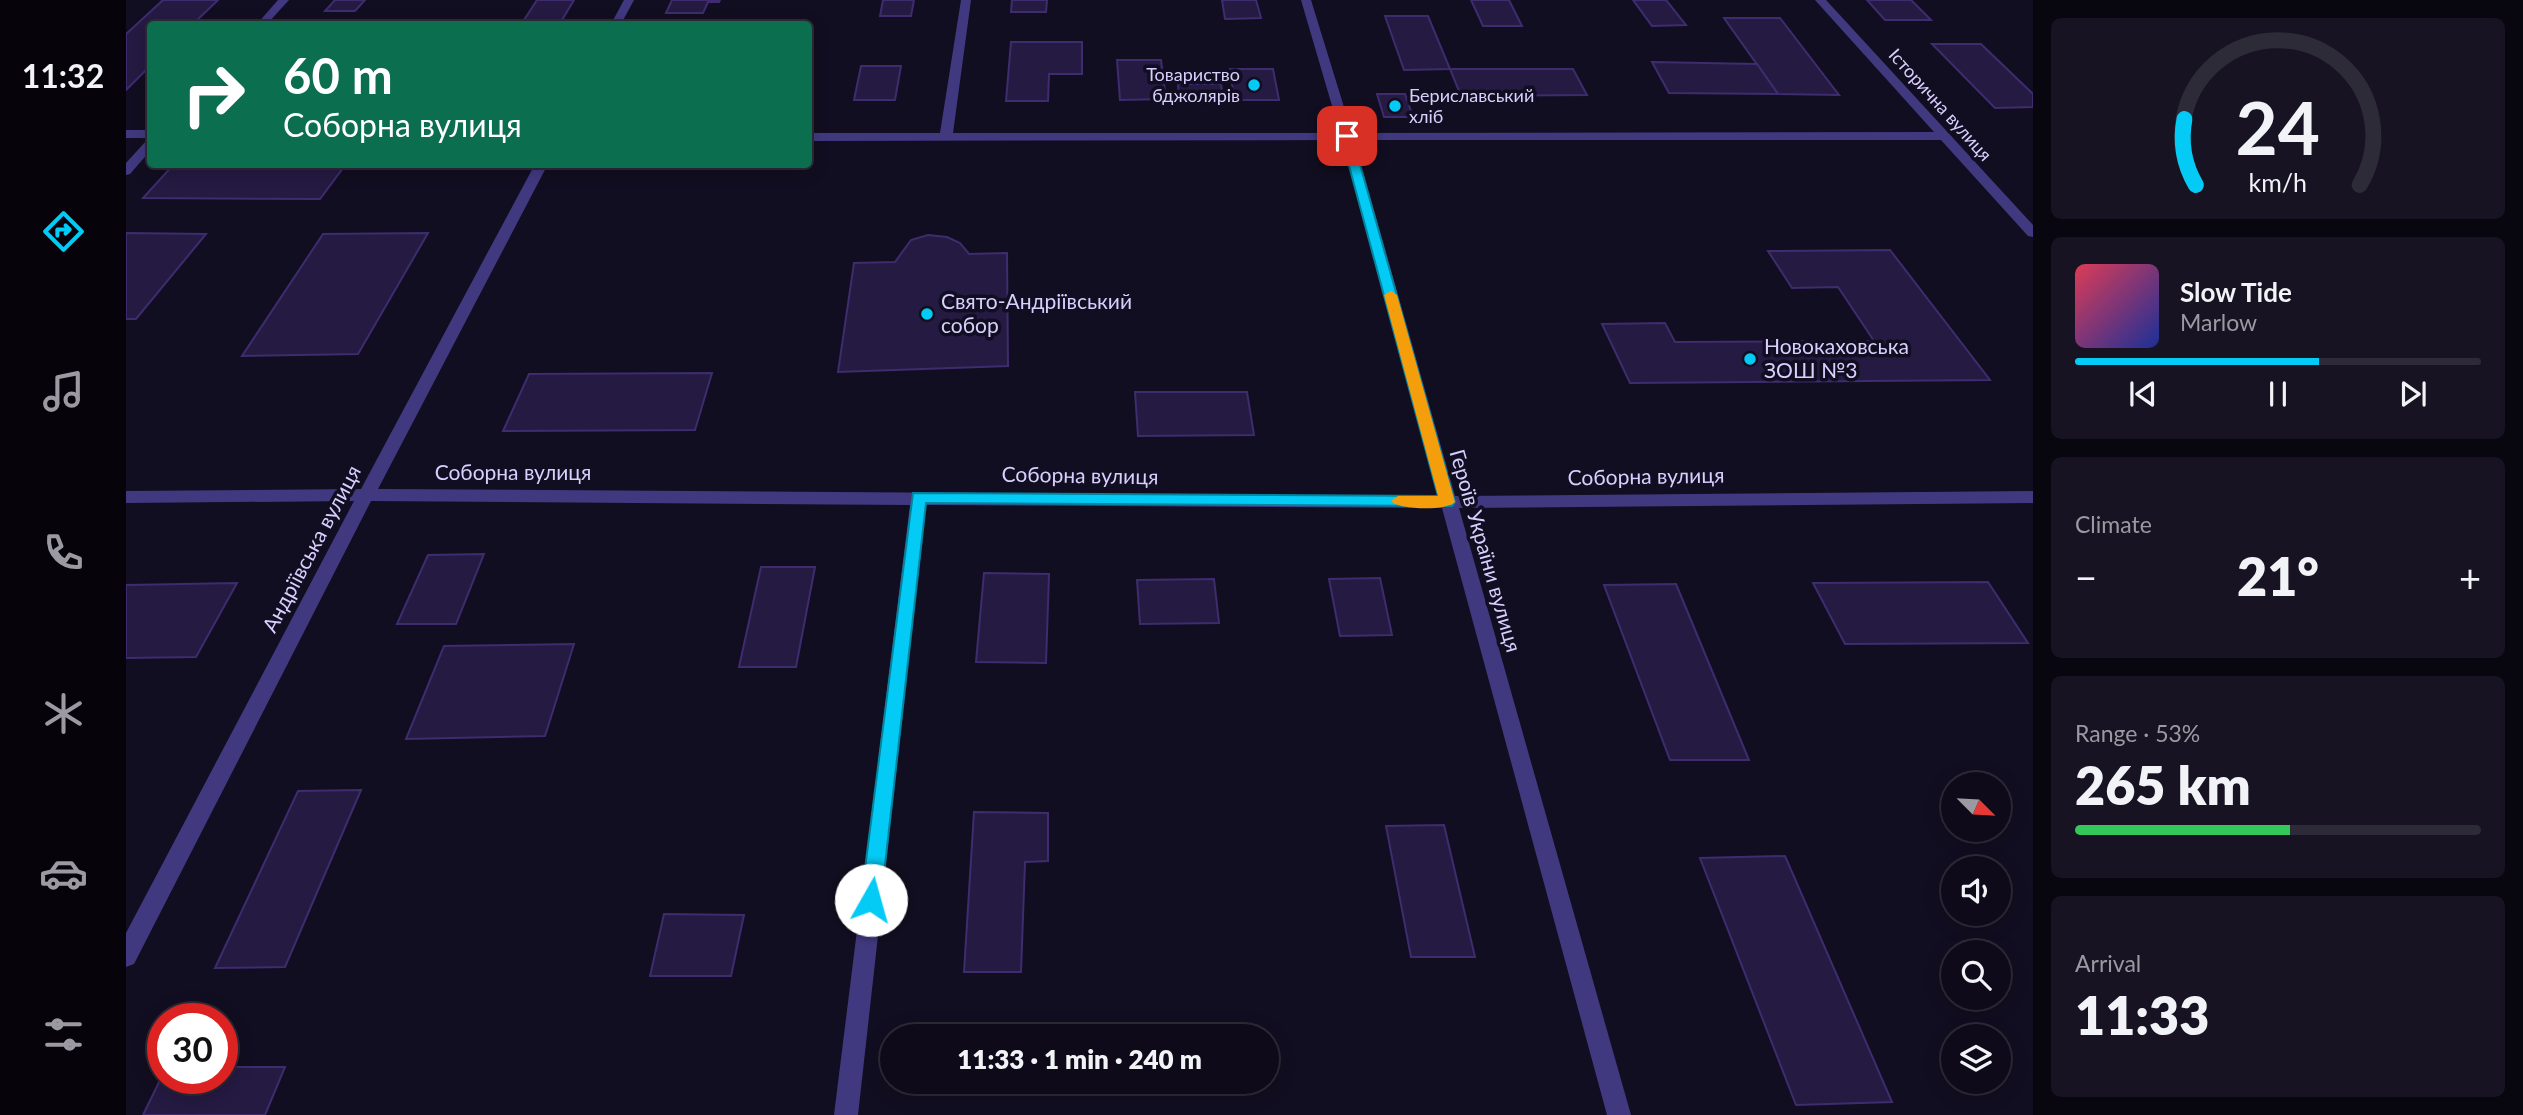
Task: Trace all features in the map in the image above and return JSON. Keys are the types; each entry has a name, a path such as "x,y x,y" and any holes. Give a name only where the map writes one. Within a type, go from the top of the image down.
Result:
{"street":[{"path":"265,21 284,0"},
{"path":"618,21 629,0"},
{"path":"946,137 966,0"},
{"name":"Героїв України вулиця","path":"1306,0 1347,136 1619,1115"},
{"name":"Історична вулиця","path":"1820,0 2033,233"},
{"path":"126,134 147,134"},
{"path":"812,137 1945,136"},
{"path":"126,171 147,147"},
{"name":"Андріївська вулиця","path":"126,956 540,168"},
{"name":"Соборна вулиця","path":"126,498 366,495 1447,502 2033,497"},
{"path":"846,1115 919,497"}],"building":[{"path":"163,0 218,0 196,21 147,21 147,69 126,90 126,34"},
{"path":"335,0 365,0 355,11 325,11"},
{"path":"537,0 574,0 562,20 524,20"},
{"path":"672,0 720,0 708,2 703,13 666,13"},
{"path":"883,0 914,0 911,16 880,16"},
{"path":"1012,0 1047,0 1046,12 1011,12"},
{"path":"1222,0 1256,0 1261,18 1225,19"},
{"path":"1471,0 1509,0 1522,26 1483,26"},
{"path":"1633,0 1666,0 1686,25 1652,26"},
{"path":"1867,0 1911,0 1931,20 1885,20"},
{"path":"1385,16 1428,16 1450,69 1404,70"},
{"path":"1724,18 1780,18 1839,95 1778,94"},
{"path":"1011,42 1082,42 1082,74 1049,74 1048,101 1006,101"},
{"path":"1932,44 1981,44 2033,94 2033,107 1995,108"},
{"path":"1117,60 1161,60 1166,99 1120,100"},
{"path":"1652,62 1757,64 1778,94 1669,93"},
{"path":"861,66 901,66 895,100 854,100"},
{"name":"Товариство бджолярів","path":"1230,69 1273,69 1279,100 1234,100"},
{"path":"1450,69 1573,69 1587,95 1461,96"},
{"path":"1178,84 1221,84 1223,100 1179,100"},
{"name":"Бериславський хліб","path":"1377,94 1405,94 1413,117 1384,117"},
{"path":"170,168 343,168 320,199 143,198"},
{"path":"126,233 206,234 136,319 126,319"},
{"path":"428,233 358,354 242,356 323,234"},
{"name":"Свято-Андріївський собор","path":"928,235 947,237 960,243 969,254 1007,253 1008,366 838,372 854,263 895,262 911,240"},
{"path":"1890,250 1990,380 1630,383 1602,324 1665,323 1675,342 1874,341 1838,287 1792,288 1768,251"},
{"path":"712,373 695,430 503,431 529,374"},
{"path":"1135,392 1247,392 1254,435 1138,436"},
{"path":"484,554 456,624 397,624 428,555"},
{"path":"761,567 815,567 796,667 739,667"},
{"path":"984,573 1049,574 1046,663 976,662"},
{"path":"1380,578 1392,635 1340,636 1329,579"},
{"path":"1214,579 1219,623 1140,624 1137,580"},
{"path":"1988,582 2028,643 1845,644 1813,583"},
{"path":"237,583 196,657 126,658 126,585"},
{"path":"1676,584 1749,760 1670,760 1604,585"},
{"path":"574,644 545,736 406,739 444,646"},
{"path":"361,790 285,967 215,968 298,791"},
{"path":"974,812 1048,813 1048,861 1025,862 1021,972 964,972"},
{"path":"1444,825 1475,957 1411,957 1386,826"},
{"path":"1785,856 1892,1102 1796,1105 1700,858"},
{"path":"664,914 744,915 731,976 650,976"},
{"path":"238,1067 285,1067 265,1115 143,1115 153,1094 238,1094"}],"slow traffic":[{"path":"1391,295 1447,502 1398,501"}],"place":[{"name":"Товариство бджолярів","path":"1254,85"},
{"name":"Бериславський хліб","path":"1395,106"},
{"name":"Свято-Андріївський собор","path":"927,314"},
{"name":"Новокаховська ЗОШ №3","path":"1750,359"}],"route":[{"path":"871,900 919,497 1447,502 1347,136"}]}
